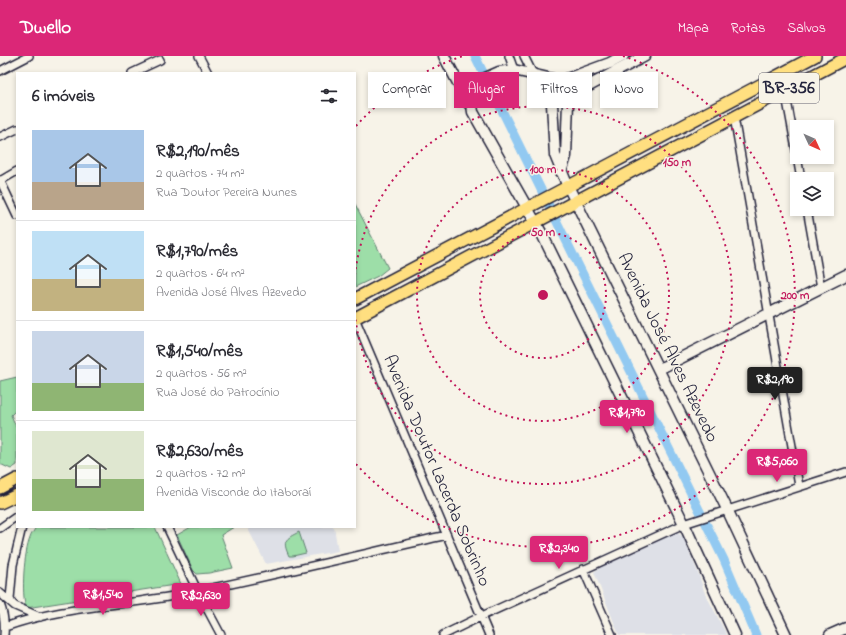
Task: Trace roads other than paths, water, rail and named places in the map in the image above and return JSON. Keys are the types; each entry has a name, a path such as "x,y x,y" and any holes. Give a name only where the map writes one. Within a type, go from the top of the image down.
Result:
{"main road":[{"path":"444,56 473,112 541,221 735,635"},
{"path":"586,72 610,63 623,56"},
{"path":"592,84 645,56"},
{"path":"356,299 816,56"},
{"name":"BR-356","path":"734,116 845,60"},
{"path":"450,66 456,72"},
{"path":"499,72 514,70 527,73"},
{"path":"472,108 473,112"},
{"name":"Avenida José Alves Azevedo","path":"552,108 555,155 561,172 563,189 658,369 727,509 786,635"},
{"path":"561,172 566,156 568,108"},
{"path":"356,317 541,221 734,116"},
{"path":"658,369 846,275"},
{"path":"0,488 16,480"},
{"path":"0,503 16,495"},
{"path":"830,635 846,628"}],"street":[{"path":"0,71 29,56"},
{"path":"198,56 207,72"},
{"path":"509,56 514,70"},
{"path":"524,56 532,72"},
{"path":"134,72 160,60"},
{"path":"785,90 790,120"},
{"path":"734,116 799,486"},
{"path":"0,137 16,129"},
{"path":"16,172 0,181 16,214"},
{"path":"808,216 821,288"},
{"name":"Avenida Doutor Lacerda Sobrinho","path":"356,320 489,635"},
{"path":"443,635 583,569 696,519 846,472"},
{"path":"0,528 16,517"},
{"path":"12,603 10,599 13,565 22,528"},
{"path":"167,528 197,590 221,635"},
{"path":"5,627 40,617 197,590 447,535"},
{"path":"583,569 612,635"},
{"path":"0,593 26,612 40,617"},
{"path":"0,604 4,614 4,635"}],"waterway":[{"path":"475,56 724,560 756,635"}]}
